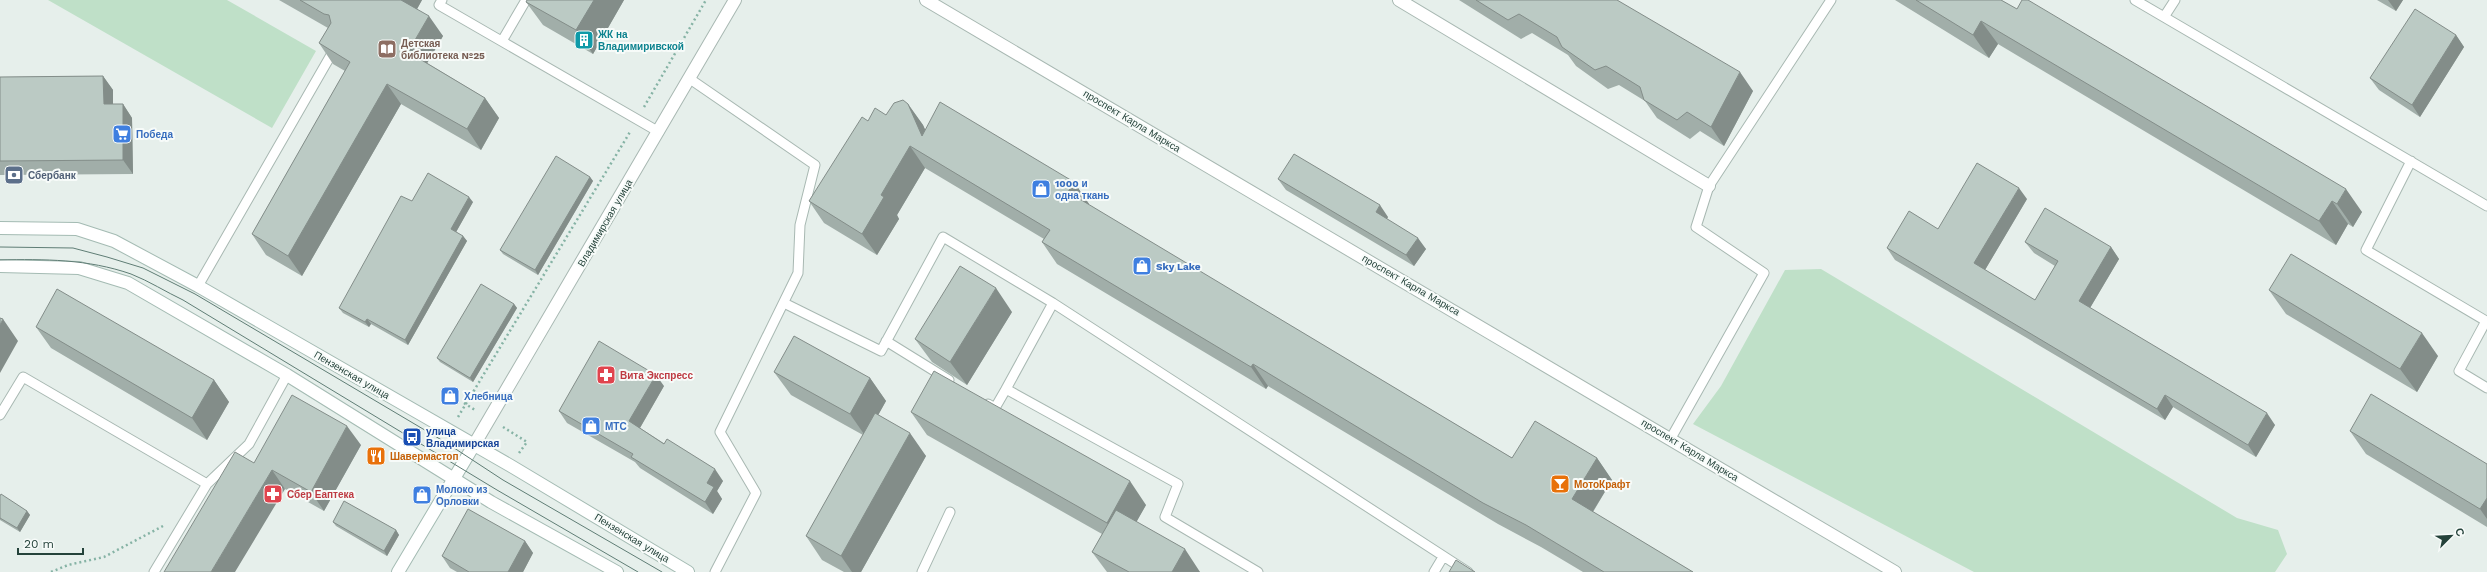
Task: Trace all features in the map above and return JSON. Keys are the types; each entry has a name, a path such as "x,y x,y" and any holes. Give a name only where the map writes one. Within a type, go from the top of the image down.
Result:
{"street":[{"name":"Владимирская улица","path":"454,478 659,132 734,0"},
{"name":"проспект Карла Маркса","path":"926,0 1671,438 1895,572"},
{"path":"1399,0 1709,186"},
{"name":"Пензенская улица","path":"0,228 57,227 77,229 114,241 198,286 474,445 688,572"},
{"path":"0,266 79,268 128,283 287,375 491,502 617,572"},
{"path":"398,572 454,478"}],"lane":[{"path":"442,0 439,5 659,132"},
{"path":"502,41 526,0"},
{"path":"1671,438 1764,272 1696,227 1709,186 1831,0"},
{"path":"2135,0 2487,206"},
{"path":"2164,17 2175,0"},
{"path":"198,286 340,40"},
{"path":"690,79 815,165 800,225 798,273 720,432 756,493 715,572"},
{"path":"2411,161 2366,250 2486,321 2459,371 2487,388"},
{"path":"784,303 881,351 942,237 1053,303 1468,572"},
{"path":"978,398 995,408 1053,303"},
{"path":"886,341 954,383"},
{"path":"154,572 207,484 249,444 287,375"},
{"path":"0,415 23,377 207,484"},
{"path":"1006,389 1178,484 1165,517 1258,572"},
{"path":"922,572 950,512"},
{"path":"1434,572 1443,557"}],"path":[{"path":"451,432 464,403 637,120 706,0"},
{"path":"51,572 68,565 104,556 190,512"}],"green space":[{"path":"48,0 227,0 316,51 272,128"},
{"path":"1821,269 2237,518 2278,530 2287,554 2275,572 1974,572 1693,424 1721,386 1785,270"}],"building":[{"path":"300,0 401,0 429,16 408,52 485,98 467,129 387,84 288,256 252,234 350,62 319,43 331,23 329,15 324,14"},
{"path":"527,0 594,0 576,30 526,2"},
{"path":"1476,0 1617,0 1740,72 1711,127 1687,112 1677,120 1644,100 1640,87 1606,66 1595,70 1562,47 1557,37 1519,14 1508,20"},
{"path":"1916,0 2001,0 2017,9 2022,0 2028,0 2346,189 2337,204 2332,201 2319,221 1981,21 1973,35"},
{"path":"2415,9 2456,35 2412,105 2370,78"},
{"path":"103,76 104,104 123,104 123,160 0,161 0,77"},
{"path":"903,100 908,104 922,136 940,102 1074,182 1068,192 1512,458 1535,421 1597,458 1572,499 1693,572 1604,572 1526,525 1483,503 1253,364 1251,367 1042,242 1050,230 910,146 881,195 884,197 862,234 809,201 862,117 868,121 875,108 886,115 894,103"},
{"path":"1294,154 1380,205 1376,212 1418,238 1406,255 1278,179"},
{"path":"556,156 590,177 535,270 500,250"},
{"path":"1977,163 2019,188 1974,263 2035,300 2058,261 2025,242 2045,208 2111,247 2079,301 2267,413 2248,445 2165,395 2157,409 1887,248 1909,211 1938,229"},
{"path":"428,173 469,197 451,229 463,236 405,340 367,319 365,322 339,308 401,196 412,201"},
{"path":"2291,254 2422,333 2400,369 2269,290"},
{"path":"960,266 996,288 950,362 915,339"},
{"path":"481,284 514,304 470,378 437,358"},
{"path":"57,289 214,380 192,418 36,327"},
{"path":"0,318 3,319 0,325"},
{"path":"794,336 870,378 850,414 774,372"},
{"path":"599,341 656,375 629,421 664,444 667,439 715,469 707,483 714,487 705,502 631,457 633,454 559,411"},
{"path":"934,371 1130,481 1107,523 911,412"},
{"path":"2371,394 2487,464 2487,498 2480,509 2350,431"},
{"path":"292,395 347,426 311,492 272,470 211,572 164,572 235,452 254,463"},
{"path":"875,413 910,433 841,556 806,536"},
{"path":"1,494 27,511 17,528 0,518"},
{"path":"344,501 396,530 384,551 333,522"},
{"path":"468,509 525,541 508,572 469,572 442,556"},
{"path":"1116,510 1185,549 1172,572 1129,572 1092,552"},
{"path":"1456,560 1475,572 1449,572"}],"tram line":[{"path":"0,247 73,248 143,268 195,294 445,442 503,480 662,572"},
{"path":"0,260 49,260 99,265 131,274 144,280 183,300 497,490 638,572"}],"place":[{"name":"ЖК на Владимиривской","path":"584,40"},
{"name":"Детская библиотека №25","path":"387,49"},
{"name":"Победа","path":"122,134"},
{"name":"Сбербанк","path":"14,175"},
{"name":"1000 и одна ткань","path":"1041,189"},
{"name":"Sky Lake","path":"1142,266"},
{"name":"Вита Экспресс","path":"606,375"},
{"name":"Хлебница","path":"450,396"},
{"name":"МТС","path":"591,426"},
{"name":"улица Владимирская","path":"412,437"},
{"name":"Шавермастоп","path":"376,456"},
{"name":"МотоКрафт","path":"1560,484"},
{"name":"Сбер Еаптека","path":"273,494"},
{"name":"Молоко из Орловки","path":"422,495"}]}
